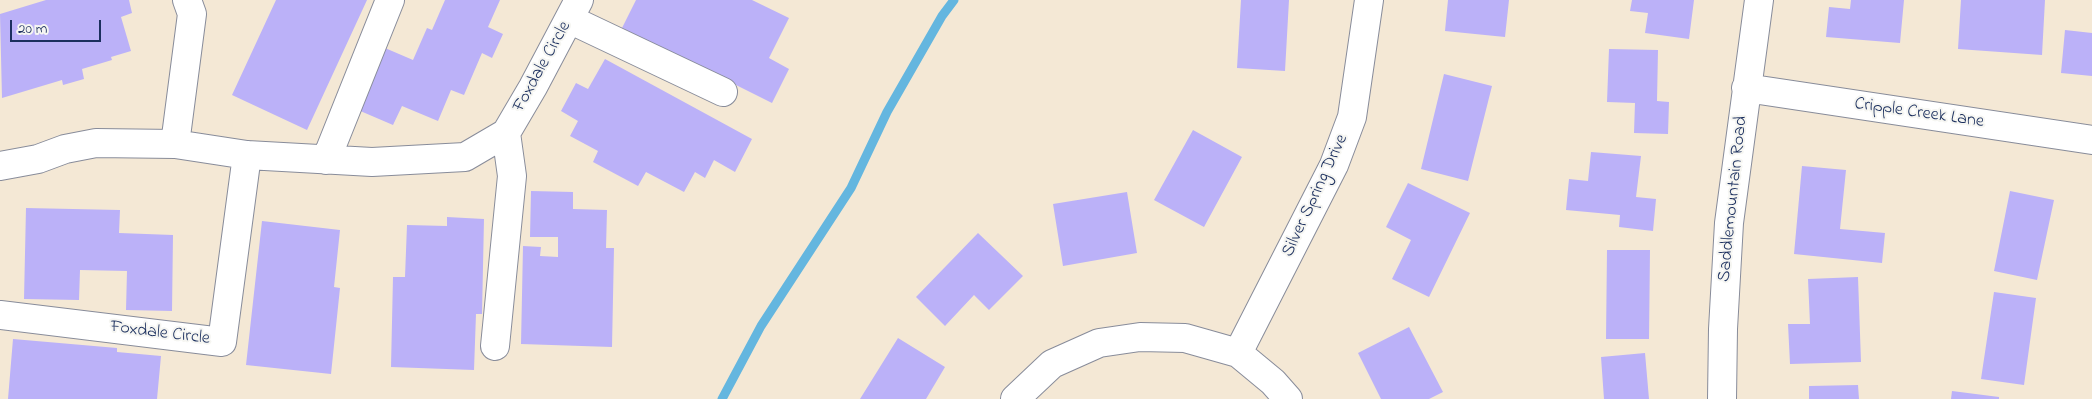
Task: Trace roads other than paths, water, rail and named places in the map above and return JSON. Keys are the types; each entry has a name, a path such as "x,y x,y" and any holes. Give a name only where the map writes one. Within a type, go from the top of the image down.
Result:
{"street":[{"path":"174,144 192,14 187,0"},
{"path":"326,160 390,0"},
{"name":"Silver Spring Drive","path":"1238,354 1334,165 1352,117 1369,0"},
{"name":"Saddlemountain Road","path":"1722,399 1723,329 1729,224 1759,0"},
{"path":"574,10 724,92"},
{"name":"Foxdale Circle","path":"0,166 38,159 65,149 96,143 174,144 247,155 372,162 465,157 506,133 574,10"},
{"name":"Cripple Creek Lane","path":"1746,88 2092,140"},
{"name":"Foxdale Circle","path":"495,346 512,176 506,133"},
{"name":"Foxdale Circle","path":"0,314 222,342 247,155"},
{"path":"1015,399 1052,364 1099,343 1140,337 1185,338 1238,354 1273,382 1288,399"}],"waterway":[{"path":"722,399 761,326 851,188 887,112 942,16 954,0"}]}
